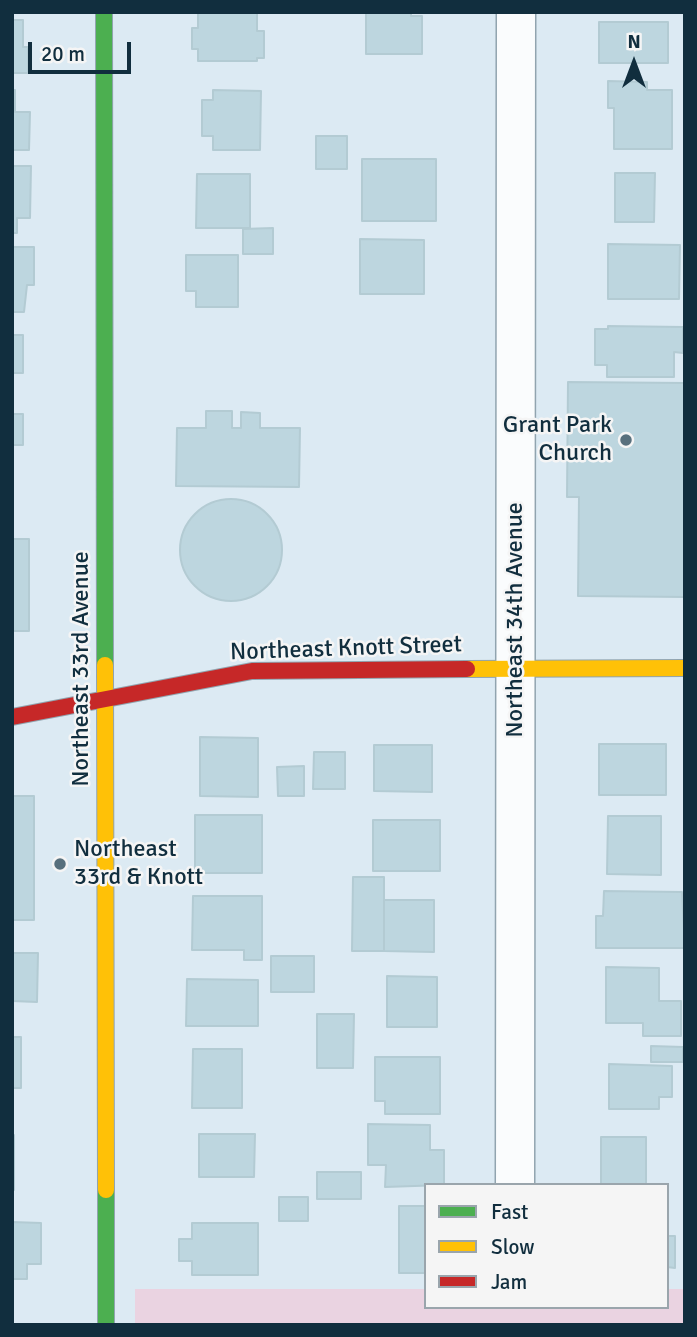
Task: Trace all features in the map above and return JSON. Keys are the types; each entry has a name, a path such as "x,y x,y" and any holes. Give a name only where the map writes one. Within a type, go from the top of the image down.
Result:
{"main road":[{"name":"Northeast 33rd Avenue","path":"104,12 106,1325"},
{"name":"Northeast Knott Street","path":"12,717 252,671 307,668 685,668"}],"street":[{"name":"Northeast 34th Avenue","path":"515,1183 516,12"}],"shaded area":[{"path":"135,1289 424,1289 424,1309 669,1309 669,1289 685,1289 685,1325 135,1325"}],"building":[{"path":"198,12 257,12 257,31 264,31 264,58 257,58 257,61 198,61 198,49 192,49 192,28 198,28"},
{"path":"366,12 411,12 411,16 422,16 422,54 366,54"},
{"path":"12,20 23,20 23,47 28,47 28,73 12,73"},
{"path":"599,22 668,22 668,63 599,63"},
{"path":"608,81 647,82 647,90 672,90 672,149 614,149 614,108 608,108"},
{"path":"12,90 15,90 15,112 30,112 29,150 12,150"},
{"path":"213,90 261,91 260,150 213,150 213,136 202,136 202,100 213,100"},
{"path":"316,136 347,136 347,169 316,169"},
{"path":"362,159 436,159 436,221 362,221"},
{"path":"12,166 31,166 30,218 17,218 17,233 12,233"},
{"path":"615,173 655,173 654,222 615,222"},
{"path":"197,174 250,174 250,228 196,228"},
{"path":"273,228 273,254 243,254 243,229"},
{"path":"360,239 424,240 424,294 360,294"},
{"path":"608,244 680,245 679,299 608,299"},
{"path":"12,247 34,247 34,285 27,285 24,312 12,312"},
{"path":"186,255 238,255 238,307 196,307 196,291 186,291"},
{"path":"608,326 683,327 683,353 674,352 674,377 607,377 607,365 595,365 595,329 608,329"},
{"path":"12,335 23,335 23,373 12,373"},
{"name":"Grant Park Church","path":"568,382 685,383 685,597 578,596 579,497 567,497"},
{"path":"206,411 232,411 232,428 241,428 241,412 260,413 260,428 300,428 299,487 176,486 177,428 206,428"},
{"path":"12,414 23,414 23,445 12,445"},
{"path":"231,499 250,503 267,514 278,531 282,550 278,569 267,586 250,597 231,601 212,597 195,586 184,569 180,550 184,531 195,514 212,503"},
{"path":"12,539 29,539 29,631 12,631"},
{"path":"200,737 258,738 258,797 200,796"},
{"path":"599,744 666,744 666,795 599,795"},
{"path":"374,745 432,745 432,792 374,791"},
{"path":"314,752 345,752 345,789 313,789"},
{"path":"304,766 304,796 278,796 277,767"},
{"path":"12,796 34,796 34,920 12,920"},
{"path":"195,815 262,815 262,873 195,873"},
{"path":"608,816 661,816 661,875 607,874"},
{"path":"373,820 440,820 440,871 373,871"},
{"path":"353,877 384,877 384,951 352,951"},
{"path":"604,891 682,892 685,948 596,948 596,916 603,916"},
{"path":"193,896 262,896 262,960 244,960 244,950 192,950"},
{"path":"384,900 434,900 434,952 384,951"},
{"path":"12,953 38,953 37,1002 12,1001"},
{"path":"271,956 314,956 314,992 271,992"},
{"path":"606,967 659,968 659,1001 681,1001 681,1036 643,1036 643,1023 606,1023"},
{"path":"387,976 437,977 437,1027 387,1027"},
{"path":"187,979 258,980 258,1026 186,1026"},
{"path":"317,1014 354,1014 353,1068 317,1068"},
{"path":"12,1037 21,1037 21,1088 12,1088"},
{"path":"651,1046 683,1047 683,1062 651,1062"},
{"path":"193,1049 242,1049 242,1108 192,1108"},
{"path":"375,1057 440,1057 440,1114 385,1114 385,1101 375,1101"},
{"path":"609,1064 672,1066 672,1097 659,1097 659,1109 609,1109"},
{"path":"368,1124 430,1125 430,1150 444,1150 444,1183 385,1187 386,1165 368,1165"},
{"path":"199,1134 255,1134 254,1177 199,1177"},
{"path":"14,1135 14,1190 12,1190"},
{"path":"601,1137 646,1137 646,1183 601,1183"},
{"path":"317,1172 361,1172 361,1199 317,1199"},
{"path":"279,1197 308,1197 308,1221 279,1221"},
{"path":"399,1206 424,1206 424,1273 399,1273"},
{"path":"12,1222 41,1223 41,1264 27,1264 27,1279 12,1279"},
{"path":"192,1223 258,1223 258,1275 192,1275 192,1261 179,1261 179,1239 192,1239"},
{"path":"669,1236 675,1236 675,1268 669,1267"}],"traffic: fast":[{"path":"104,12 105,665"},
{"path":"106,1190 106,1325"}],"traffic: slow":[{"path":"105,665 106,1190"},
{"path":"467,669 685,668"}],"traffic: jam":[{"path":"12,717 252,671 467,669"}],"place":[{"name":"Grant Park Church","path":"626,440"},
{"name":"Northeast 33rd & Knott","path":"60,864"}]}
